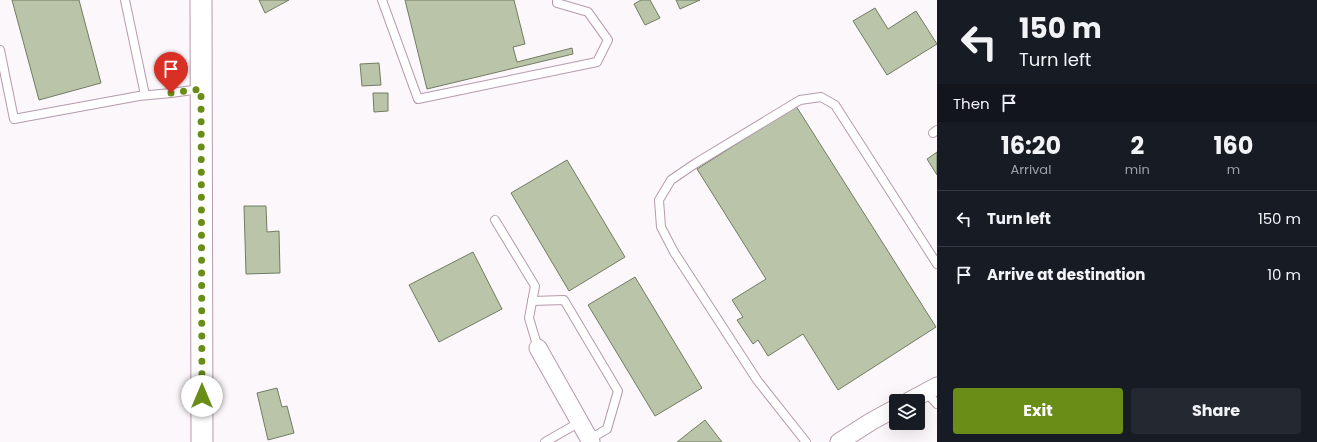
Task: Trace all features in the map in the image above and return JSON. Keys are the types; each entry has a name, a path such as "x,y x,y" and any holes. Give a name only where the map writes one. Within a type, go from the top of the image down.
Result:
{"street":[{"path":"201,0 202,442"},
{"path":"538,348 590,441"},
{"path":"840,442 889,412"}],"lane":[{"path":"125,0 145,96"},
{"path":"382,0 418,99 597,62 608,40 588,12 558,3 557,0"},
{"path":"0,50 14,119 145,96 201,89"},
{"path":"806,442 757,380 674,252 662,227 659,200 671,180 703,158 800,100 821,96 835,106 937,264"},
{"path":"495,220 535,286 529,318 538,348"},
{"path":"532,301 564,300 618,391 607,429 590,441"},
{"path":"545,442 580,422"}],"building":[{"path":"12,0 79,0 101,83 39,100"},
{"path":"259,0 289,0 265,13"},
{"path":"405,0 514,0 525,44 513,47 517,62 572,48 573,54 427,89"},
{"path":"641,0 650,0 660,18 645,25 634,4"},
{"path":"676,0 700,0 680,9"},
{"path":"875,8 888,29 916,11 937,44 887,75 853,21"},
{"path":"379,63 381,85 362,86 360,64"},
{"path":"373,93 388,93 388,111 374,112"},
{"path":"796,106 936,327 838,390 803,334 768,356 758,340 753,344 737,320 743,317 732,300 766,279 697,169"},
{"path":"937,152 937,175 927,159"},
{"path":"567,160 625,257 569,291 511,193"},
{"path":"244,206 266,206 267,232 279,231 280,273 246,274"},
{"path":"473,252 502,309 439,342 409,285"},
{"path":"635,277 702,388 655,416 588,305"},
{"path":"277,388 282,407 287,406 294,433 268,440 257,393"},
{"path":"705,420 722,442 677,442"}],"route":[{"path":"171,93 201,89 202,396"}]}
